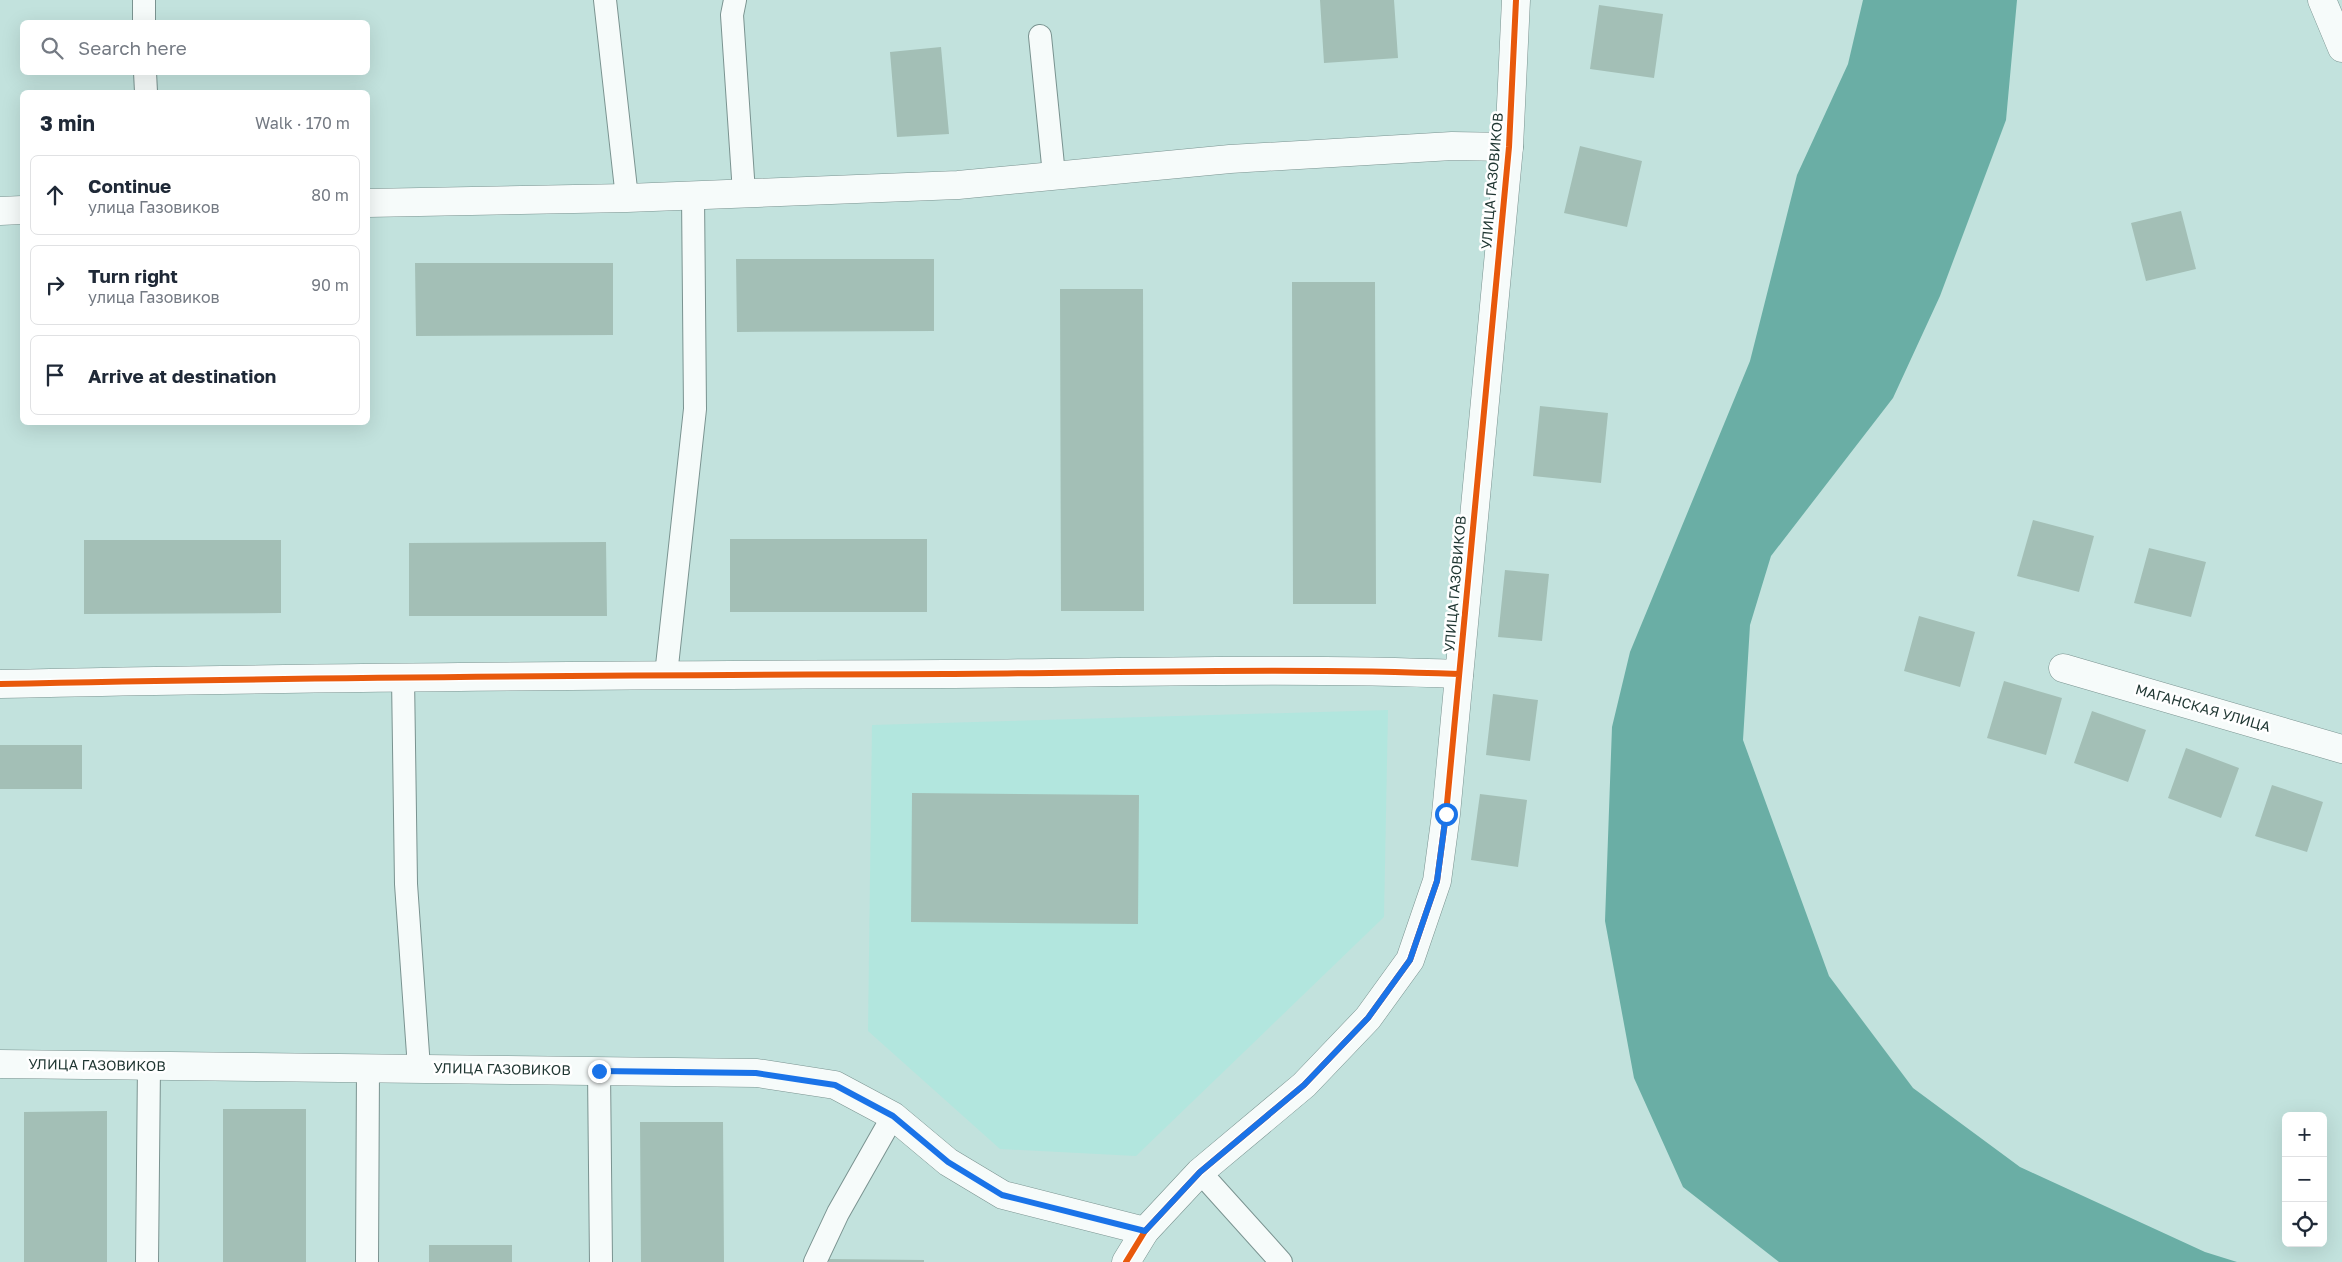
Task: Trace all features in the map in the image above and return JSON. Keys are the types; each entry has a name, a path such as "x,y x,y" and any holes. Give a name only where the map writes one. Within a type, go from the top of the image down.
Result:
{"street":[{"name":"УЛИЦА ГАЗОВИКОВ","path":"1126,1262 1145,1231 1200,1172 1304,1085 1368,1018 1410,960 1437,881 1446,814 1509,148 1516,0"},
{"path":"2322,0 2342,48"},
{"path":"370,203 627,198 958,184 1239,158 1452,146 1509,148"},
{"path":"0,211 20,210"},
{"name":"МАГАНСКАЯ УЛИЦА","path":"2063,668 2342,749"},
{"path":"0,684 403,677 1330,670 1459,674"},
{"name":"УЛИЦА ГАЗОВИКОВ","path":"0,1064 756,1073 835,1085 893,1116 948,1162 1002,1195 1145,1231"}],"lane":[{"path":"144,0 144,20"},
{"path":"605,0 627,198"},
{"path":"735,0 732,15 744,193"},
{"path":"1040,36 1054,175"},
{"path":"145,75 146,90"},
{"path":"666,675 695,409 693,195"},
{"path":"403,677 406,884 419,1068"},
{"path":"147,1262 149,1065"},
{"path":"367,1262 368,1067"},
{"path":"599,1071 601,1262"},
{"path":"815,1262 838,1213 893,1116"},
{"path":"1200,1172 1281,1262"}],"shaded area":[{"path":"1388,710 1384,917 1136,1156 1000,1149 868,1031 872,725"}],"water":[{"path":"1863,0 2017,0 2006,120 1940,296 1893,398 1771,556 1750,625 1743,740 1829,976 1913,1088 2020,1167 2205,1252 2237,1262 1779,1262 1683,1187 1634,1078 1605,921 1612,727 1630,652 1750,361 1797,175 1848,64"}],"building":[{"path":"1320,0 1394,0 1398,58 1324,63"},
{"path":"1599,5 1663,14 1654,78 1590,69"},
{"path":"941,47 949,134 897,137 890,52"},
{"path":"1580,146 1642,161 1627,227 1564,213"},
{"path":"2181,211 2196,269 2146,281 2131,223"},
{"path":"736,259 934,259 934,331 737,332"},
{"path":"415,263 613,263 613,335 416,336"},
{"path":"1292,282 1375,282 1376,604 1293,604"},
{"path":"1060,289 1143,289 1144,611 1061,611"},
{"path":"1540,406 1608,413 1601,483 1533,476"},
{"path":"2033,520 2094,536 2079,592 2017,576"},
{"path":"730,539 927,539 927,612 730,612"},
{"path":"84,540 281,540 281,613 84,614"},
{"path":"606,542 607,616 409,616 409,543"},
{"path":"2149,548 2206,562 2191,617 2134,603"},
{"path":"1505,570 1549,574 1542,641 1498,637"},
{"path":"1919,616 1975,632 1960,687 1904,671"},
{"path":"2004,681 2062,698 2046,755 1987,738"},
{"path":"1493,694 1538,700 1530,761 1486,755"},
{"path":"2092,711 2146,730 2128,782 2074,763"},
{"path":"0,745 82,745 82,789 0,789"},
{"path":"2186,748 2239,768 2221,818 2168,798"},
{"path":"2272,785 2323,802 2307,852 2255,836"},
{"path":"912,793 1139,795 1138,924 911,922"},
{"path":"1480,794 1527,800 1518,867 1471,860"},
{"path":"223,1109 306,1109 306,1262 223,1262"},
{"path":"107,1111 107,1262 24,1262 24,1112"},
{"path":"640,1122 723,1122 724,1262 641,1262"},
{"path":"429,1245 512,1245 512,1262 429,1262"},
{"path":"829,1259 924,1260 924,1262 829,1262"}],"cycle path":[{"path":"1126,1262 1145,1231 1200,1172 1304,1085 1368,1018 1410,960 1437,881 1446,814 1509,147 1516,0"},
{"path":"0,684 355,678 1203,671 1459,674"}],"route":[{"path":"599,1071 756,1073 835,1085 893,1116 948,1162 1002,1195 1145,1231 1200,1172 1304,1085 1368,1018 1410,960 1437,881 1446,814"}]}
